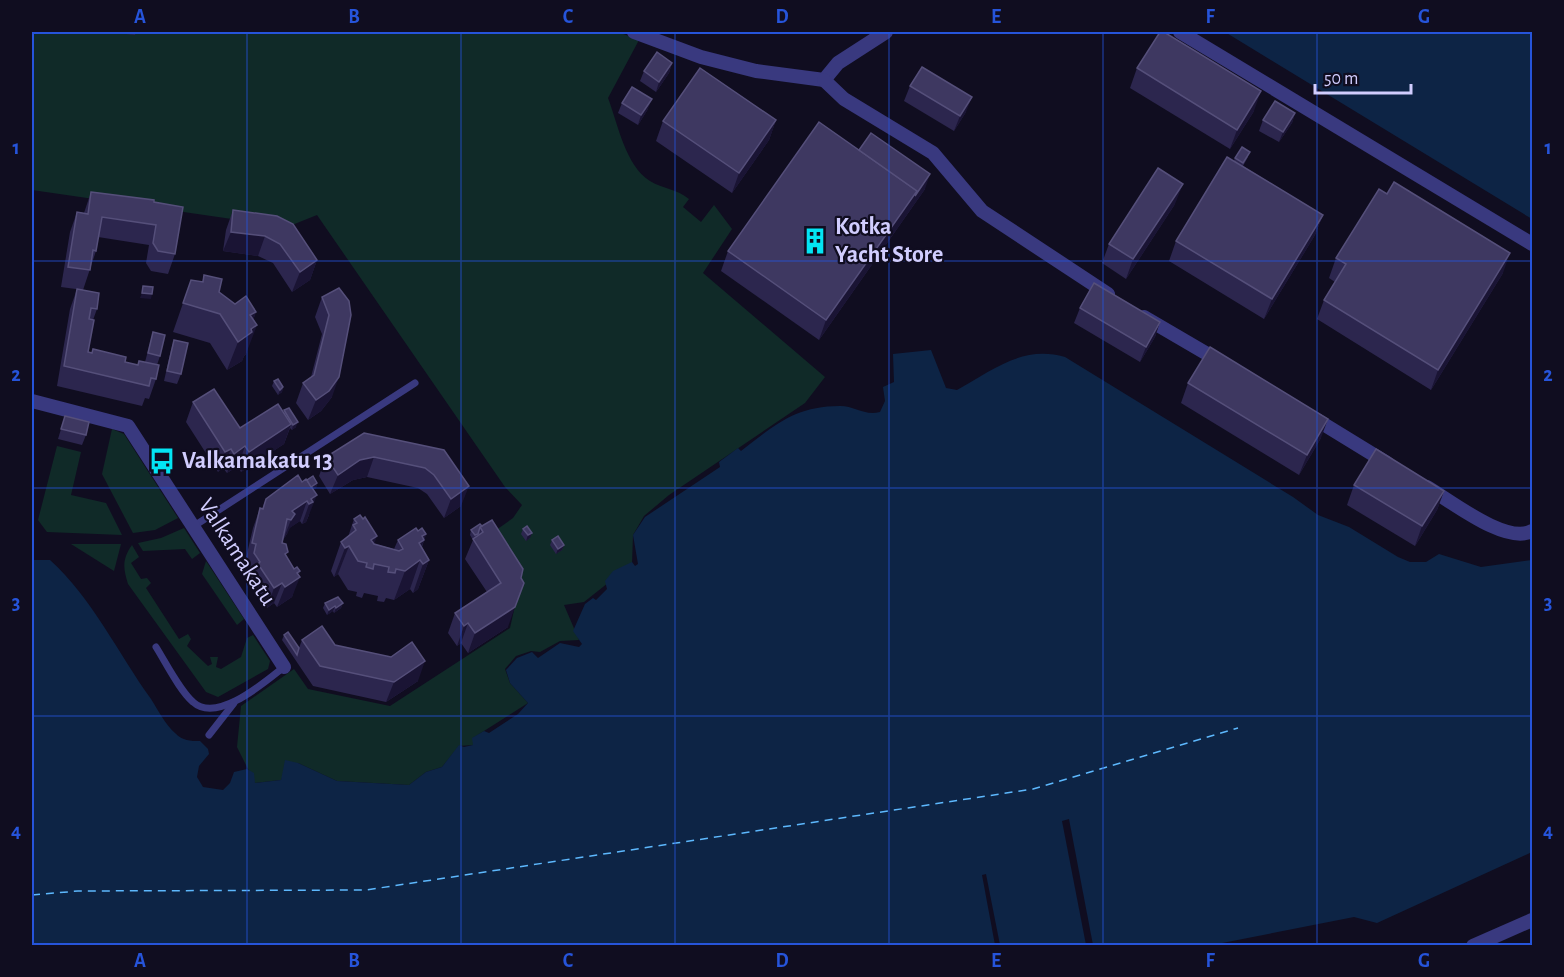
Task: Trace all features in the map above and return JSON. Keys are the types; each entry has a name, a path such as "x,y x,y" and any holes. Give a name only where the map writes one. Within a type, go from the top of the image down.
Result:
{"street":[{"path":"634,32 701,57 756,71 824,80 844,99 933,153 982,211 996,221 1124,304 1229,367"},
{"path":"824,80 846,56 886,32"},
{"path":"1180,32 1533,244"},
{"name":"Valkamakatu","path":"32,401 128,426 284,667"},
{"path":"1299,409 1398,470"},
{"path":"1418,482 1498,530 1525,535 1533,531"},
{"path":"1473,945 1533,920"}],"lane":[{"path":"194,526 416,383"},
{"path":"156,648 194,703 205,708 221,708 234,703 284,667"},
{"path":"209,735 234,703"}],"green space":[{"path":"32,32 618,32 639,40 608,98 628,155 641,174 650,181 689,199 683,207 701,222 714,205 732,229 703,273 825,377 805,403 669,495 644,516 633,535 632,564 584,602 564,605 579,640 560,641 540,652 531,651 516,656 505,669 510,683 528,703 473,738 473,745 459,746 442,767 426,772 409,785 337,781 298,763 284,773 281,780 255,783 237,747 241,706 294,669 308,689 390,706 510,628 520,583 489,535 513,518 522,505 505,487 317,215 287,227 32,190"},
{"path":"112,429 124,434 178,518 155,530 133,533 102,474"},
{"path":"57,446 81,452 71,495 106,503 122,535 47,532 38,520"},
{"path":"184,528 200,553 192,559 185,549 143,551 138,543 161,538"},
{"path":"71,544 121,544 114,571"},
{"path":"132,545 139,557 131,563 141,579 147,578 151,583 146,588 179,639 188,634 191,639 187,646 208,666 212,664 210,657 218,657 216,667 221,669 241,657 247,638 253,635 270,661 268,669 218,697 206,692 128,584 124,564"},
{"path":"206,561 244,619 237,625 202,574"}],"water":[{"path":"1225,32 1532,32 1532,219"},
{"path":"931,350 946,388 957,390 1021,357 1049,354 1065,357 1293,497 1318,515 1349,527 1410,562 1426,562 1439,554 1481,567 1532,560 1532,852 1377,923 1354,917 1212,945 32,945 32,560 50,560 65,575 92,609 168,725 181,738 200,741 208,749 209,754 199,766 197,777 203,787 223,790 230,783 234,772 247,769 254,773 255,783 281,780 285,760 298,763 337,781 409,785 426,772 442,767 459,745 464,747 473,745 472,738 484,731 489,733 518,714 528,703 510,683 506,670 517,658 532,652 538,658 560,643 579,647 582,644 573,631 585,604 593,598 596,600 607,589 605,581 613,571 632,562 635,566 638,564 633,535 645,517 720,467 719,462 738,448 741,451 775,426 797,414 824,407 840,406 869,413 880,412 885,401 883,387 894,382 893,354"}],"pier":[{"path":"1069,819 1093,945 1086,945 1062,821"},
{"path":"986,874 1000,945 995,945 982,875"}],"building":[{"path":"1160,32 1164,32 1261,91 1237,130 1137,68"},
{"path":"657,52 672,63 659,82 644,71"},
{"path":"922,67 972,97 960,116 910,86"},
{"path":"700,68 776,120 739,173 663,121"},
{"path":"632,87 652,99 641,115 622,103"},
{"path":"1275,101 1295,113 1283,132 1263,120"},
{"name":"Kotka Yacht Store","path":"819,122 917,191 826,320 728,251"},
{"path":"871,133 930,174 915,196 917,191 859,150"},
{"path":"1242,147 1250,152 1243,163 1235,158"},
{"path":"1227,157 1323,215 1272,299 1176,241"},
{"path":"1158,168 1183,184 1133,259 1109,244"},
{"path":"1394,182 1510,253 1438,370 1324,300 1346,264 1336,258 1379,189 1387,194"},
{"path":"91,192 154,200 154,202 183,207 175,254 158,251 153,243 156,225 102,217 90,270 68,267 77,212 88,214"},
{"path":"233,210 277,216 293,224 317,260 300,272 280,244 265,236 231,232"},
{"path":"204,275 222,279 219,292 235,304 246,296 256,312 250,315 257,325 251,329 252,332 238,342 220,314 183,303 191,280 203,282"},
{"path":"1094,283 1160,322 1146,347 1080,308"},
{"path":"143,286 153,287 152,294 142,293"},
{"path":"339,288 349,301 351,315 339,377 329,391 316,400 303,383 314,375 329,315 322,297"},
{"path":"77,289 99,293 97,309 91,308 89,319 94,320 88,352 92,353 93,349 126,357 125,362 138,365 139,361 159,365 156,379 151,378 149,386 64,366"},
{"path":"153,332 165,335 160,356 148,353"},
{"path":"174,340 188,343 181,374 167,371"},
{"path":"1210,347 1328,419 1307,455 1188,383"},
{"path":"278,379 283,387 280,390 274,381"},
{"path":"214,389 240,428 278,404 291,424 249,452 245,446 234,454 231,449 225,452 193,402"},
{"path":"289,408 298,422 293,425 284,410"},
{"path":"65,416 89,422 86,435 61,429"},
{"path":"364,433 444,450 469,486 451,499 434,475 425,468 374,457 360,460 338,475 326,457"},
{"path":"1376,449 1444,491 1422,526 1354,485"},
{"path":"298,475 302,482 306,479 317,495 311,499 313,502 309,504 307,501 292,511 295,514 291,520 287,519 282,543 286,544 288,552 285,554 294,569 297,567 300,571 297,573 300,577 285,587 282,583 274,588 258,564 260,562 254,553 256,544 252,543 260,508 263,509 266,499"},
{"path":"313,476 317,483 311,487 307,480"},
{"path":"360,515 363,519 365,517 377,536 371,540 374,544 399,551 403,549 398,540 416,528 418,531 422,528 426,534 422,536 424,540 419,543 429,560 423,564 420,560 405,571 396,569 395,573 388,572 389,567 374,564 373,569 366,567 367,563 358,561 349,546 345,548 341,542 356,530 353,525 357,523 354,519"},
{"path":"492,520 523,569 521,578 524,583 515,607 475,633 468,623 464,626 455,613 501,583 473,539 483,532 480,527"},
{"path":"480,524 482,526 475,535 471,530"},
{"path":"527,526 532,533 528,535 523,529"},
{"path":"558,536 564,545 558,549 552,540"},
{"path":"338,597 343,603 329,610 325,603"},
{"path":"322,626 335,645 391,657 412,642 425,661 394,682 320,666 302,640"},
{"path":"288,632 299,648 297,655 284,635"}],"ferry route":[{"path":"32,895 78,891 366,890 1033,789 1238,728"}],"place":[{"name":"Kotka Yacht Store","path":"815,241"},
{"name":"Valkamakatu 13","path":"162,461"}]}
